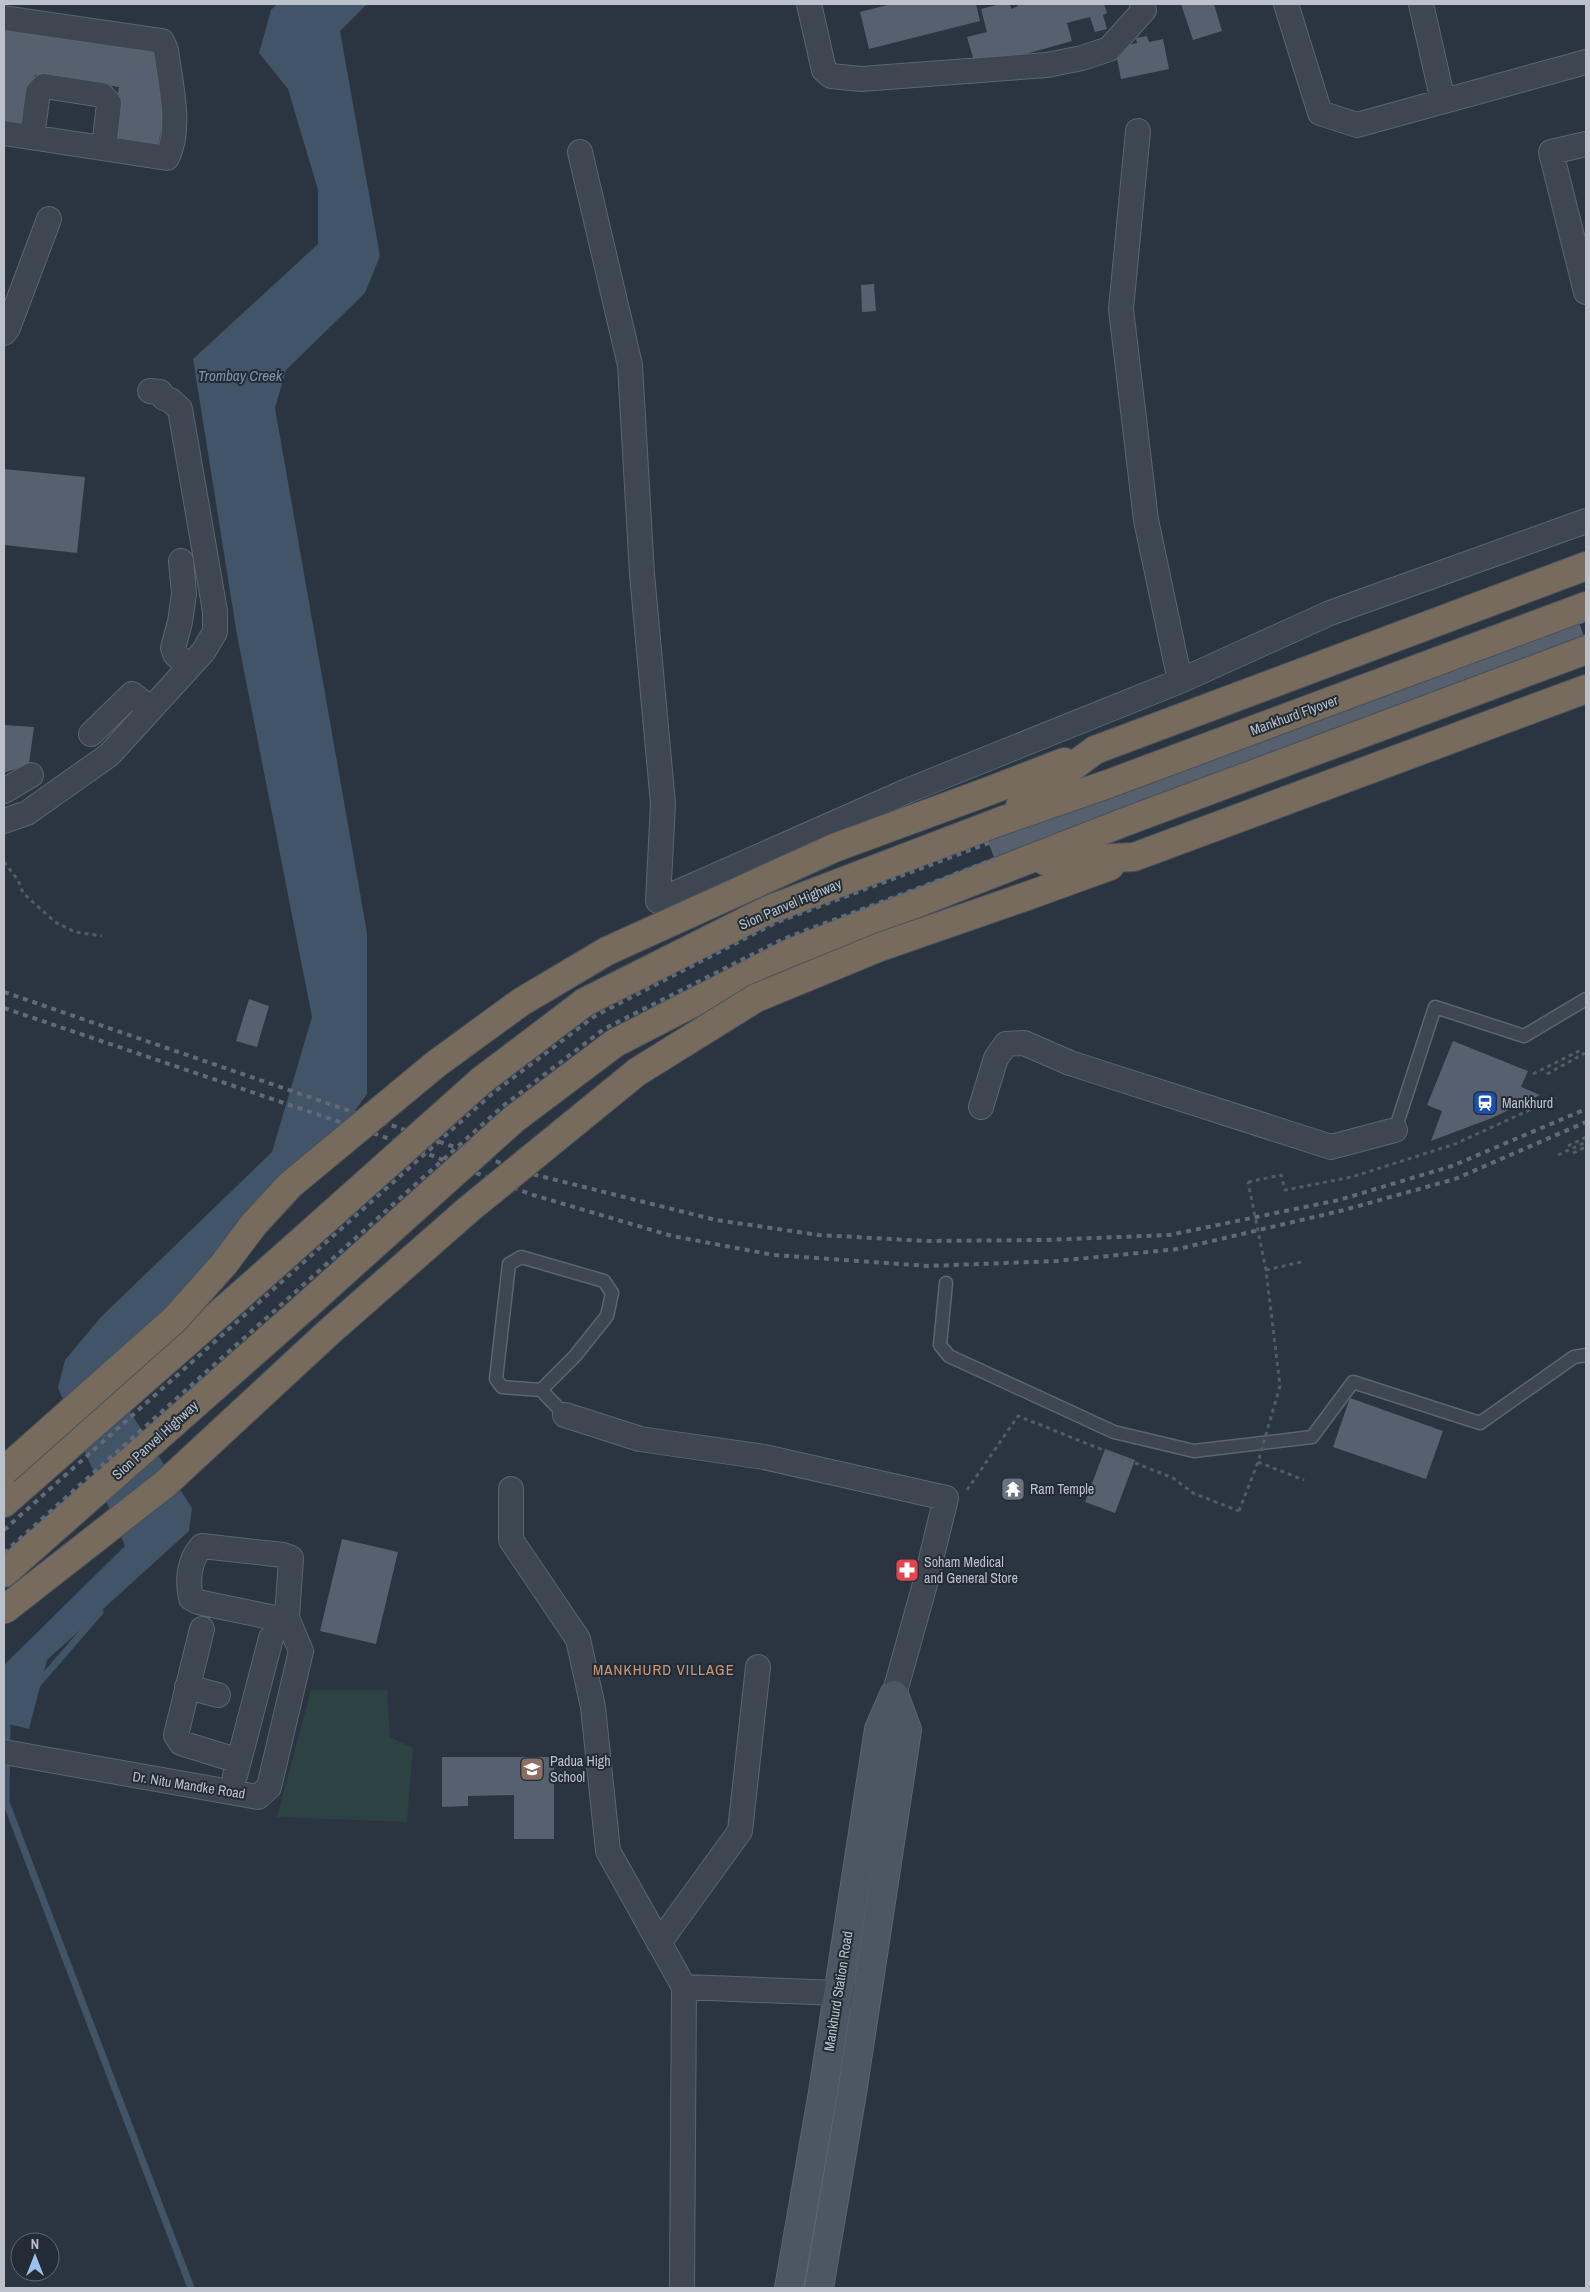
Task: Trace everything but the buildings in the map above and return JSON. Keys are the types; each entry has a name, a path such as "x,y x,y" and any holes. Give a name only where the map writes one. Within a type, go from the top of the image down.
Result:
{"highway":[{"path":"4,1471 175,1319 224,1264 254,1224 290,1185 436,1064 521,1002 607,951 834,848 1586,566"},
{"name":"Mankhurd Flyover","path":"1001,820 1108,784 1586,606"},
{"path":"1020,862 1586,650"},
{"path":"4,1610 165,1484 329,1332 469,1209 637,1072 756,998 880,947 1134,857 1586,689"},
{"path":"1001,820 1095,750"},
{"name":"Sion Panvel Highway","path":"4,1503 482,1080 585,1002 768,910 1001,820"},
{"path":"1020,862 1134,857"},
{"name":"Sion Panvel Highway","path":"4,1573 514,1119 615,1043 790,953 952,891 1020,862"}],"street":[{"path":"809,4 824,70 831,76 861,79 1046,65 1082,58 1110,49 1144,10 1142,4"},
{"path":"1286,4 1320,113 1357,125 1586,62"},
{"path":"1420,4 1444,101"},
{"path":"4,18 162,41 166,50 174,112 172,149 167,158 4,133"},
{"path":"32,137 38,92 44,86 102,95 109,103 104,148"},
{"path":"1138,131 1121,309 1146,520 1180,681"},
{"path":"1586,144 1551,152 1586,292"},
{"path":"580,152 630,365 642,574 663,804 658,901 907,791 1180,681 1330,613 1586,521"},
{"path":"4,333 8,328 49,219"},
{"path":"4,821 27,813 109,755 203,652 215,632 216,610 180,409 170,400 164,398 160,392 150,391"},
{"path":"181,561 184,594 180,622 172,648 175,654 189,668"},
{"path":"91,734 138,688 151,709"},
{"path":"4,791 31,776"},
{"path":"981,1107 996,1058 1006,1044 1024,1044 1070,1063 1331,1147 1395,1130"},
{"path":"564,1415 640,1439 764,1457 946,1498"},
{"path":"511,1489 511,1540 578,1639 593,1707 608,1851 684,1987 682,2288"},
{"name":"Mankhurd Station Road","path":"789,2288 879,1729 894,1695 925,1584 946,1498"},
{"path":"202,1546 283,1555 291,1558 292,1566 287,1618 275,1618 198,1602 191,1598 188,1586 194,1554 202,1546"},
{"name":"Dr. Nitu Mandke Road","path":"4,1752 85,1768 258,1797 269,1787 301,1651 287,1618"},
{"path":"202,1629 176,1735 181,1743 239,1761"},
{"path":"231,1792 271,1638"},
{"path":"660,1943 740,1831 758,1667"},
{"path":"187,1687 218,1694"},
{"name":"Mankhurd Station Road","path":"819,2288 907,1730 894,1695"},
{"path":"684,1987 838,1993 866,1998"}],"lane":[{"path":"1395,1130 1435,1007 1524,1036 1586,999"},
{"path":"541,1390 575,1356 608,1316 612,1293 604,1281 521,1257 509,1264 496,1379 502,1387 541,1390 564,1415"},
{"path":"946,1283 940,1345 949,1356 1114,1432 1194,1451 1312,1437 1354,1382 1480,1423 1574,1357 1586,1355"}],"path":[{"path":"4,862 18,880 23,893 56,922 75,932 102,936"},
{"path":"1534,1074 1583,1049"},
{"path":"1547,1074 1586,1053"},
{"path":"946,1498 968,1490 1018,1416 1173,1478 1193,1493 1239,1511 1258,1462 1280,1386 1266,1270 1248,1182 1281,1176 1285,1190 1352,1177 1455,1144 1556,1098"},
{"path":"1568,1146 1586,1137"},
{"path":"1558,1156 1586,1142"},
{"path":"1573,1153 1586,1147"},
{"path":"1266,1270 1301,1262"},
{"path":"1258,1462 1304,1480"}],"green space":[{"path":"311,1690 387,1690 390,1737 413,1748 407,1822 277,1817"}],"water":[{"name":"Trombay Creek","path":"277,4 372,4 365,6 340,31 380,256 365,293 286,370 275,408 367,933 367,1094 306,1178 116,1390 192,1508 189,1531 47,1660 29,1729 4,1723 4,1665 125,1546 58,1388 65,1360 101,1317 272,1152 312,1017 237,635 193,359 318,244 318,190 288,89 259,53 271,10"}],"waterway":[{"path":"35,1687 100,1612"},
{"path":"11,1717 7,1721 6,1802 191,2288"}],"railway":[{"path":"1579,622 1586,620"},
{"path":"4,1530 493,1093 595,1016 775,923 989,843"},
{"path":"4,1553 503,1106 604,1029 783,939 995,859"},
{"path":"4,992 536,1175 716,1220 819,1235 926,1241 1045,1240 1169,1235 1339,1200 1452,1166 1586,1109"},
{"path":"4,1008 387,1138 530,1194 672,1236 774,1255 928,1266 1057,1261 1178,1249 1344,1210 1455,1179 1586,1122"}],"place":[{"name":"Mankhurd","path":"1485,1103"},
{"name":"Ram Temple","path":"1013,1489"},
{"name":"Soham Medical and General Store","path":"907,1570"},
{"name":"Padua High School","path":"532,1769"}],"district":[{"name":"MANKHURD VILLAGE","path":"664,1669"}]}
